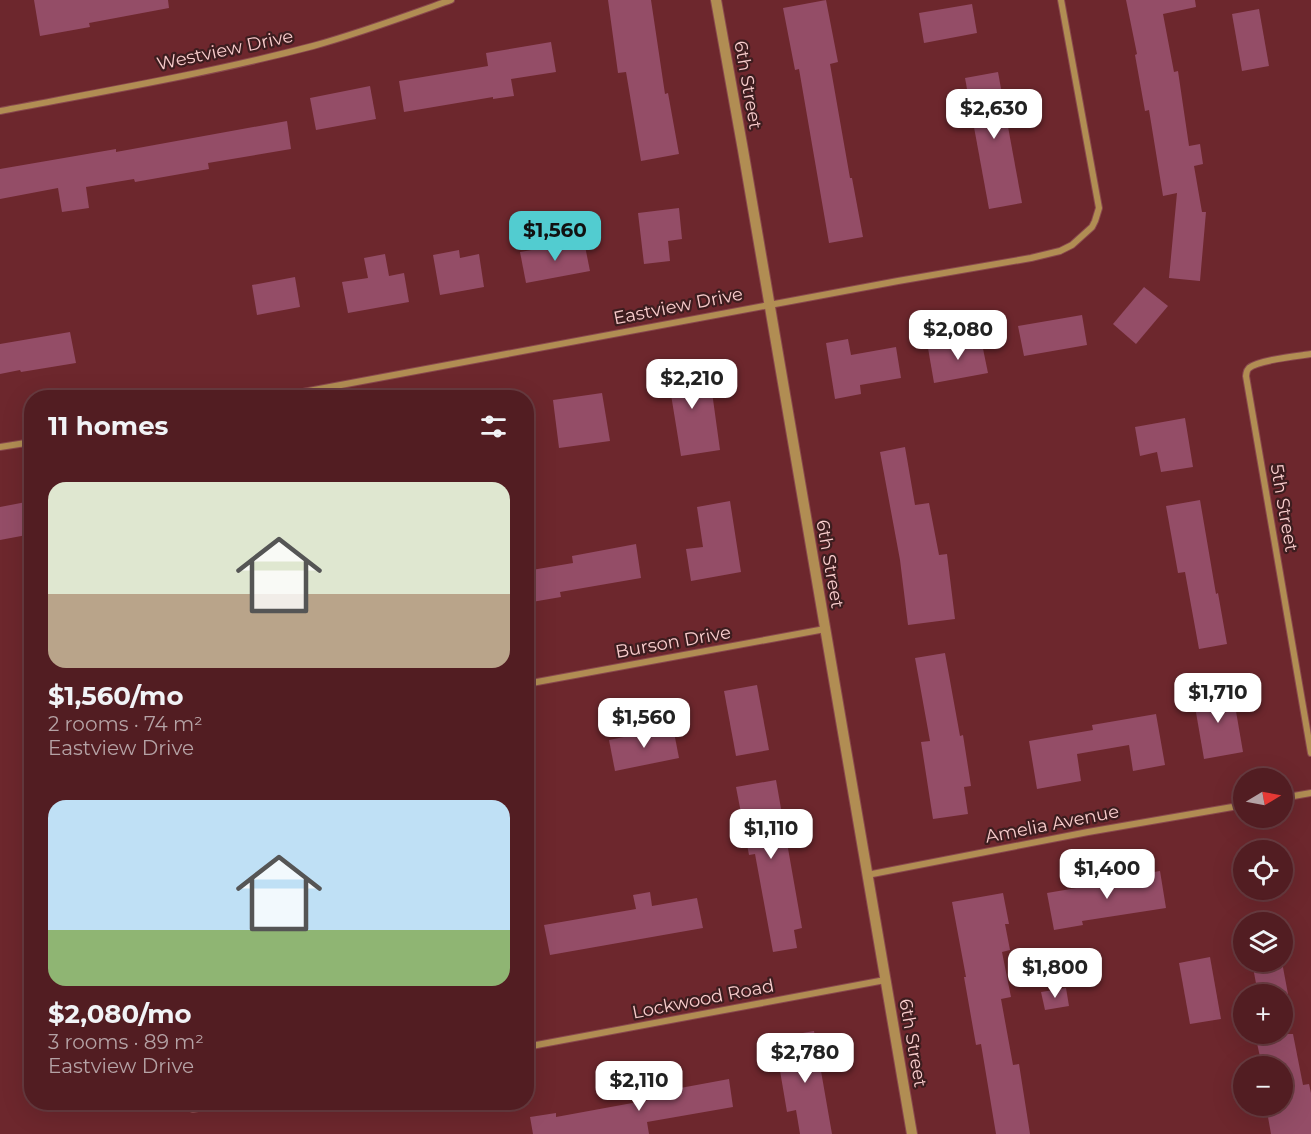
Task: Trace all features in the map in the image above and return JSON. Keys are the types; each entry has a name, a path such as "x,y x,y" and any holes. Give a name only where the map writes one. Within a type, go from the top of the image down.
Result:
{"street":[{"name":"Westview Drive","path":"0,111 257,60 358,32 452,0"},
{"name":"6th Street","path":"716,0 912,1134"},
{"name":"Eastview Drive","path":"314,390 1031,258 1060,251 1072,245 1086,233 1095,221 1099,207 1061,0"},
{"name":"5th Street","path":"1311,354 1251,366 1246,376 1311,753"},
{"path":"0,447 24,443"},
{"name":"Burson Drive","path":"534,683 825,629"},
{"path":"1293,796 1311,793"},
{"name":"Amelia Avenue","path":"867,875 1088,832 1233,807"},
{"name":"Lockwood Road","path":"534,1046 885,980"}],"building":[{"path":"34,0 168,0 169,8 89,23 90,27 40,36"},
{"path":"608,0 651,0 665,94 668,93 679,154 641,161 626,72 618,73"},
{"path":"826,0 838,62 830,64 863,237 829,243 799,69 795,70 783,8"},
{"path":"1126,0 1195,0 1196,7 1163,14 1174,72 1178,71 1189,146 1200,144 1203,164 1194,166 1202,212 1206,212 1200,281 1169,278 1177,193 1163,196 1149,110 1145,111"},
{"path":"972,4 977,33 924,43 919,13"},
{"path":"1259,9 1269,66 1242,71 1232,14"},
{"path":"551,42 556,72 511,79 514,96 493,99 493,97 404,112 399,81 488,66 486,53"},
{"path":"998,72 1022,203 989,209 965,78"},
{"path":"370,86 376,119 316,130 310,98"},
{"path":"287,121 291,149 208,163 209,169 135,182 134,179 86,187 89,208 62,212 58,188 0,199 0,169 116,149 116,152"},
{"path":"679,208 682,239 668,241 670,261 644,264 638,213"},
{"path":"584,241 590,271 526,283 520,252"},
{"path":"459,250 460,258 479,254 484,287 440,295 433,255"},
{"path":"385,254 389,276 404,273 409,302 348,313 342,282 368,278 364,258"},
{"path":"295,277 300,307 257,315 252,285"},
{"path":"1144,287 1168,306 1136,344 1113,324"},
{"path":"1082,315 1087,345 1024,356 1018,326"},
{"path":"70,332 76,363 0,374 0,344"},
{"path":"848,339 851,355 896,347 901,378 860,385 861,394 835,399 826,343"},
{"path":"981,339 988,373 934,383 928,348"},
{"path":"696,359 701,394 712,392 720,450 681,456 666,364"},
{"path":"602,393 610,441 559,448 553,400"},
{"path":"1185,418 1193,467 1161,472 1157,452 1140,456 1135,427"},
{"path":"905,447 915,505 929,503 939,555 947,554 955,619 908,625 900,560 880,452"},
{"path":"1200,500 1227,644 1199,649 1185,572 1178,573 1166,506"},
{"path":"730,501 741,572 691,581 686,549 703,547 697,507"},
{"path":"24,502 24,536 0,540 0,507"},
{"path":"636,544 641,578 560,592 561,597 534,602 534,570 573,563 572,556"},
{"path":"945,653 960,736 963,735 971,786 964,787 968,814 933,819 921,742 930,741 915,658"},
{"path":"757,685 769,750 736,756 724,691"},
{"path":"1232,688 1243,752 1204,759 1193,695"},
{"path":"1156,714 1165,765 1133,771 1129,745 1077,754 1081,781 1037,789 1029,741 1093,730 1092,725"},
{"path":"673,727 679,758 615,771 609,740"},
{"path":"776,780 802,928 794,930 797,948 773,952 755,854 749,855 736,787"},
{"path":"1160,871 1166,908 1082,921 1083,925 1054,930 1047,893 1094,885 1093,882"},
{"path":"650,892 652,906 697,898 703,928 550,955 544,925 636,909 633,895"},
{"path":"1003,893 1009,924 1005,924 1010,950 1002,952 1011,997 1001,999 1013,1065 1019,1064 1030,1134 996,1134 981,1044 976,1045 952,902"},
{"path":"1210,957 1221,1019 1190,1024 1179,963"},
{"path":"1254,972 1284,972 1286,984 1256,984"},
{"path":"1066,988 1069,1006 1045,1010 1041,992"},
{"path":"814,1031 832,1134 800,1134 796,1110 787,1112 777,1053 789,1051 786,1036"},
{"path":"1293,1034 1303,1085 1309,1084 1311,1093 1311,1134 1271,1134 1268,1116 1293,1116 1293,1056 1260,1056 1257,1044 1293,1044"},
{"path":"729,1079 733,1107 647,1122 649,1134 533,1134 530,1117 556,1113 556,1117 665,1097 664,1091"}]}
